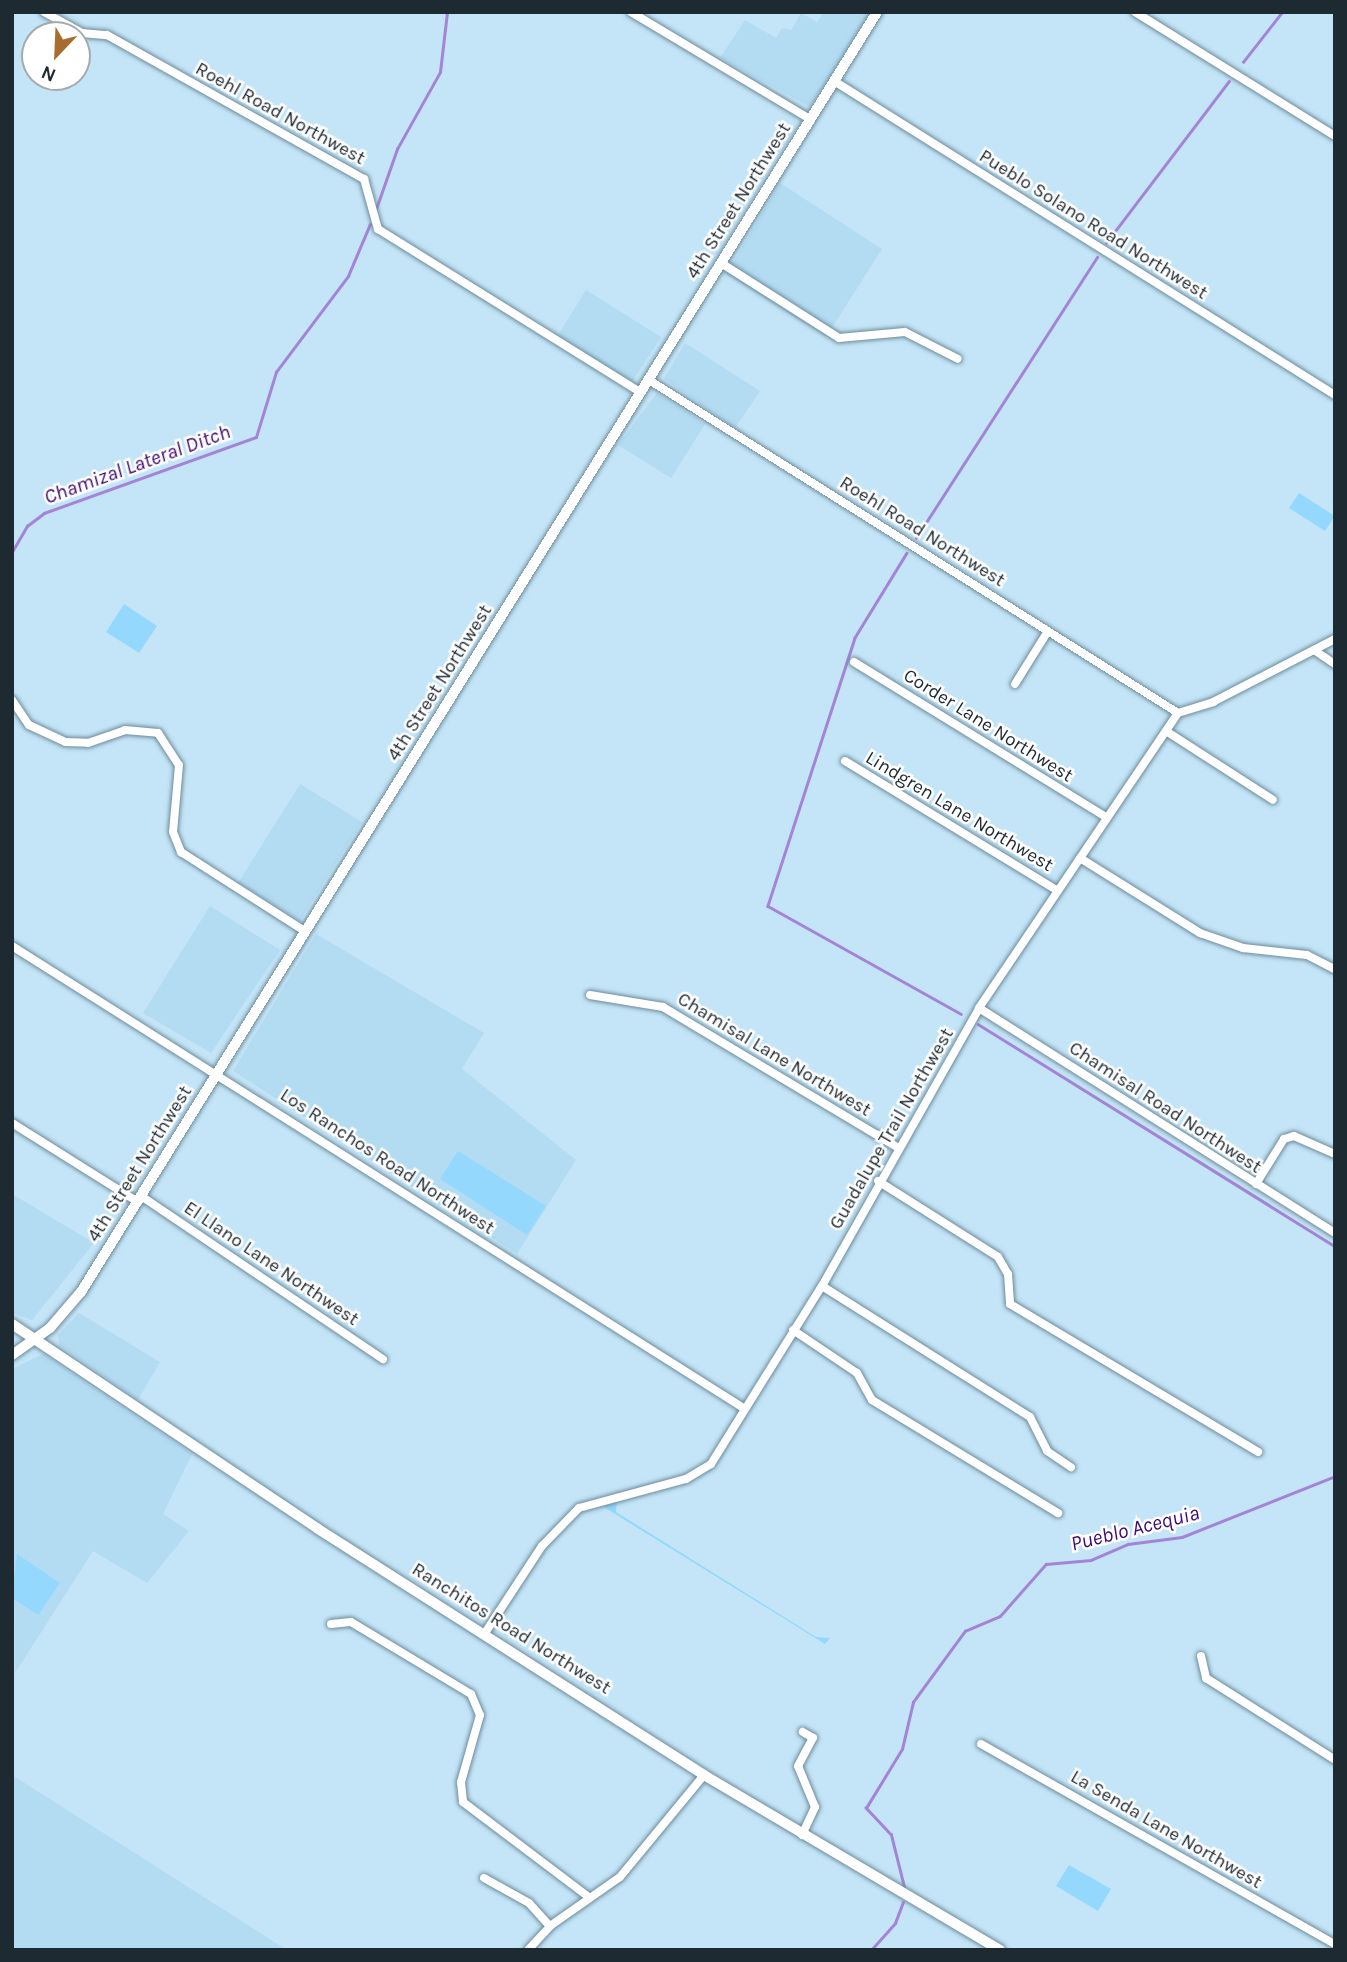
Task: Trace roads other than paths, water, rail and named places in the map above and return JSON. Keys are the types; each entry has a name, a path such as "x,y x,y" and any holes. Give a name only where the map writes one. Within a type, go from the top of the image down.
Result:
{"main road":[{"name":"4th Street Northwest","path":"12,1355 36,1339 66,1313 306,932 877,12"},
{"name":"Ranchitos Road Northwest","path":"12,1325 251,1485 704,1775 1000,1950"}],"street":[{"name":"Roehl Road Northwest","path":"44,12 82,33 107,35 364,179 378,229 641,393"},
{"path":"631,12 810,119"},
{"path":"1135,12 1335,136"},
{"name":"Pueblo Solano Road Northwest","path":"834,81 1335,395"},
{"path":"721,263 839,338 905,331 958,359"},
{"name":"Roehl Road Northwest","path":"649,380 1178,713"},
{"path":"1015,684 1048,631"},
{"path":"1178,713 1213,702 1335,639"},
{"path":"1314,650 1335,664"},
{"name":"Corder Lane Northwest","path":"854,662 1106,817"},
{"path":"12,700 29,725 65,742 88,743 125,730 158,733 179,765 173,832 181,852 306,932"},
{"name":"Guadalupe Trail Northwest","path":"485,1633 542,1546 579,1507 686,1479 711,1464 742,1407 822,1286 897,1147 979,1007 1178,713"},
{"path":"1166,731 1273,800"},
{"name":"Lindgren Lane Northwest","path":"845,761 1056,890"},
{"path":"1080,858 1200,933 1243,948 1307,956 1335,969"},
{"name":"Los Ranchos Road Northwest","path":"12,946 218,1072 742,1407"},
{"name":"Chamisal Lane Northwest","path":"590,995 663,1007 897,1147"},
{"name":"Chamisal Road Northwest","path":"979,1007 1335,1233"},
{"name":"El Llano Lane Northwest","path":"12,1123 139,1199 383,1359"},
{"path":"1256,1184 1284,1139 1294,1136 1335,1154"},
{"path":"878,1181 998,1256 1007,1274 1010,1304 1258,1451"},
{"path":"822,1286 1030,1417 1047,1451 1071,1467"},
{"path":"793,1329 857,1373 872,1399 1058,1513"},
{"path":"331,1624 352,1622 471,1694 480,1715 461,1782 463,1802 590,1898"},
{"path":"1202,1656 1206,1678 1335,1760"},
{"path":"802,1835 815,1807 798,1766 813,1738 803,1732"},
{"name":"La Senda Lane Northwest","path":"981,1744 1335,1944"},
{"path":"528,1950 550,1926 620,1877 704,1775"},
{"path":"484,1878 529,1903 550,1926"}],"waterway":[{"name":"Chamizal Lateral Ditch","path":"376,209 397,149 440,72 447,12"},
{"path":"1243,62 1282,12"},
{"path":"1106,243 1229,81"},
{"name":"Chamizal Lateral Ditch","path":"12,552 27,526 44,513 256,437 276,372 348,276 370,224"},
{"path":"916,538 1097,257"},
{"path":"907,553 855,638 768,906 961,1014"},
{"path":"978,1024 1335,1246"},
{"name":"Pueblo Acequia","path":"904,1887 891,1835 866,1808 902,1749 913,1702 965,1631 1000,1616 1046,1564 1091,1560 1128,1544 1182,1537 1335,1476"},
{"name":"Pueblo Acequia","path":"871,1950 895,1923 903,1902"}]}
